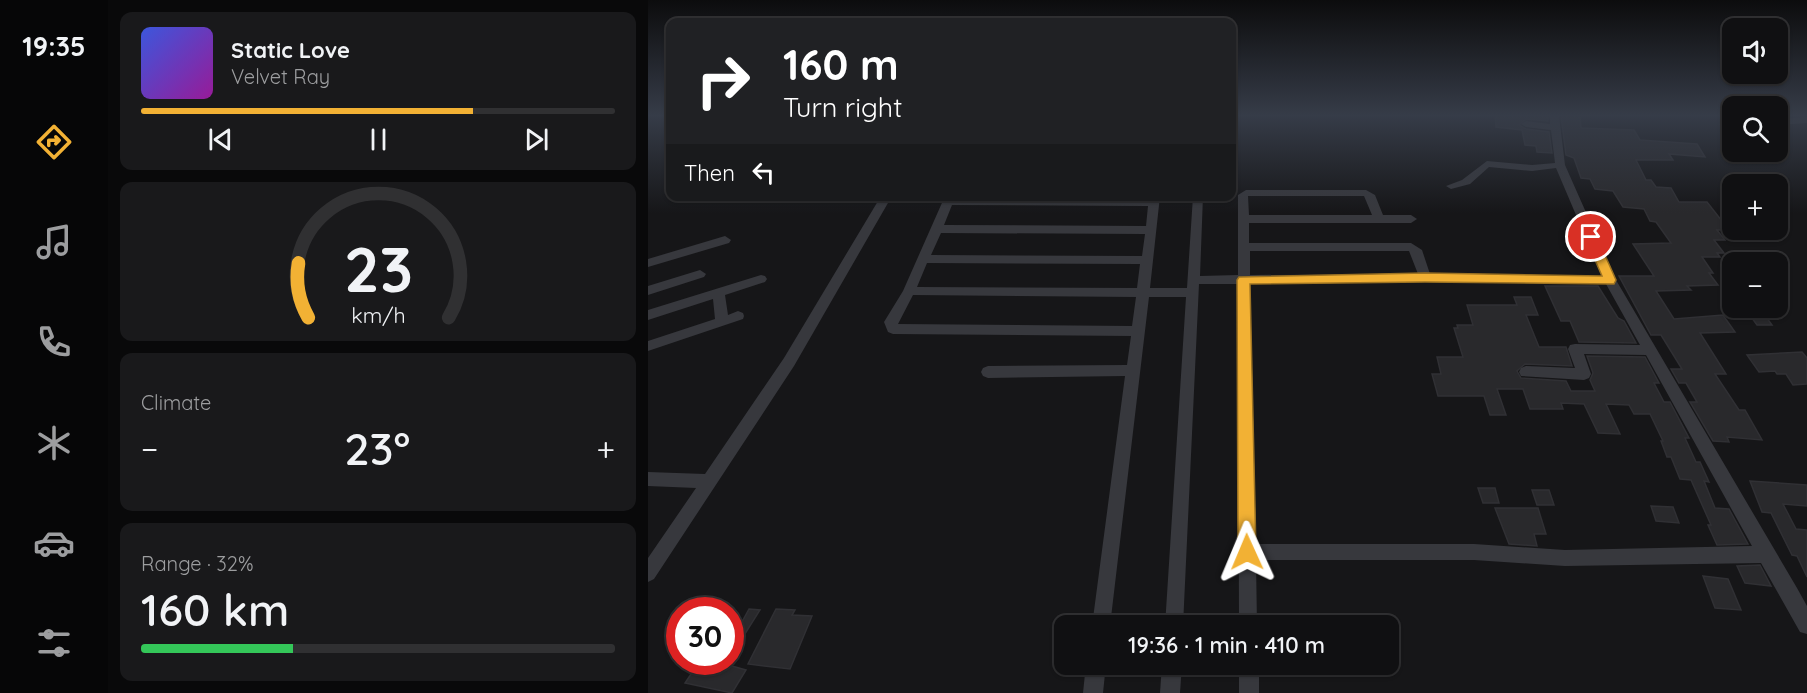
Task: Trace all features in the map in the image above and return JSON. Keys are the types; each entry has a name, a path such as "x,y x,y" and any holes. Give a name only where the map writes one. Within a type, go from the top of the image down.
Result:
{"street":[{"path":"1557,148 1560,165 1610,280 1807,625"},
{"path":"1452,186 1466,182 1487,164 1532,168 1560,165"},
{"path":"1248,615 1243,195 1245,193 1366,193 1370,195 1379,219"},
{"path":"648,573 789,362 884,201"},
{"path":"949,201 909,291 891,322 893,329 1138,331"},
{"path":"992,201 1035,203 1115,201"},
{"path":"1102,615 1155,201"},
{"path":"1175,615 1198,201"},
{"path":"1243,219 1411,219"},
{"path":"937,229 1151,230"},
{"path":"648,263 725,240"},
{"path":"1243,247 1411,247 1416,250 1425,278"},
{"path":"923,259 1147,260"},
{"path":"648,291 700,274"},
{"path":"909,291 1143,293 1244,280 1425,278 1610,280"},
{"path":"648,315 761,279"},
{"path":"718,293 722,321"},
{"path":"648,346 738,316"},
{"path":"1526,372 1584,374 1575,349 1651,350"},
{"path":"988,372 1133,370"},
{"path":"648,479 711,481"},
{"path":"1247,552 1474,552 1565,558 1766,554"},
{"path":"1093,693 1095,675"},
{"path":"1170,693 1171,675"},
{"path":"1249,675 1249,693"}],"building":[{"path":"1536,148 1551,148 1552,153 1537,152"},
{"path":"1565,148 1700,148 1705,157 1669,154 1673,160 1636,160 1646,180 1651,180 1656,187 1671,188 1679,202 1707,202 1722,221 1722,230 1717,230 1722,240 1714,240 1723,252 1717,253 1720,257 1702,257 1713,273 1709,273 1718,285 1687,286 1691,290 1656,291 1674,319 1722,315 1722,318 1725,318 1735,332 1700,333 1726,374 1715,374 1739,410 1745,410 1762,440 1727,437 1729,442 1713,441 1690,402 1697,402 1686,383 1679,383 1671,369 1682,369 1661,335 1651,335 1619,276 1654,276 1633,244 1671,243 1656,222 1650,221 1644,209 1623,207 1613,191 1595,189 1590,179 1581,178 1574,158 1566,155"},
{"path":"1545,286 1598,286 1618,318 1624,321 1636,343 1579,342 1570,321 1561,321"},
{"path":"1514,297 1531,297 1538,315 1526,315 1539,347 1566,347 1572,366 1525,364 1517,371 1521,378 1566,381 1571,391 1595,391 1590,380 1593,373 1587,356 1645,357 1659,383 1654,383 1664,402 1670,402 1689,438 1685,438 1696,462 1700,462 1709,482 1704,481 1715,508 1729,509 1748,544 1717,545 1708,525 1711,525 1691,480 1680,479 1671,457 1667,457 1661,441 1663,441 1650,414 1634,414 1629,405 1606,404 1620,434 1598,433 1584,404 1561,403 1563,409 1530,409 1523,389 1497,389 1506,415 1490,415 1484,396 1438,396 1432,374 1441,374 1437,357 1463,357 1454,328 1458,328 1457,325 1473,325 1467,305 1517,305"},
{"path":"1752,318 1767,318 1772,325 1757,325"},
{"path":"1802,352 1807,358 1807,384 1793,385 1786,374 1777,374 1775,371 1759,372 1747,355"},
{"path":"1750,481 1807,485 1807,506 1783,504 1796,529 1807,530 1807,577 1797,556 1792,555 1771,513 1762,512"},
{"path":"1478,488 1495,488 1499,503 1483,503"},
{"path":"1532,490 1549,490 1554,505 1537,505"},
{"path":"1651,506 1673,507 1679,523 1656,521"},
{"path":"1495,508 1538,508 1546,534 1534,534 1537,546 1509,544"},
{"path":"1760,565 1771,586 1745,583 1737,566"},
{"path":"1703,576 1728,579 1741,610 1715,608"},
{"path":"749,609 760,610 744,635 744,618"},
{"path":"776,609 795,610 792,615 812,616 790,669 748,664"},
{"path":"690,675 743,675 732,693 685,683"}],"route":[{"path":"1247,552 1244,280 1425,278 1610,280 1591,237"}]}
